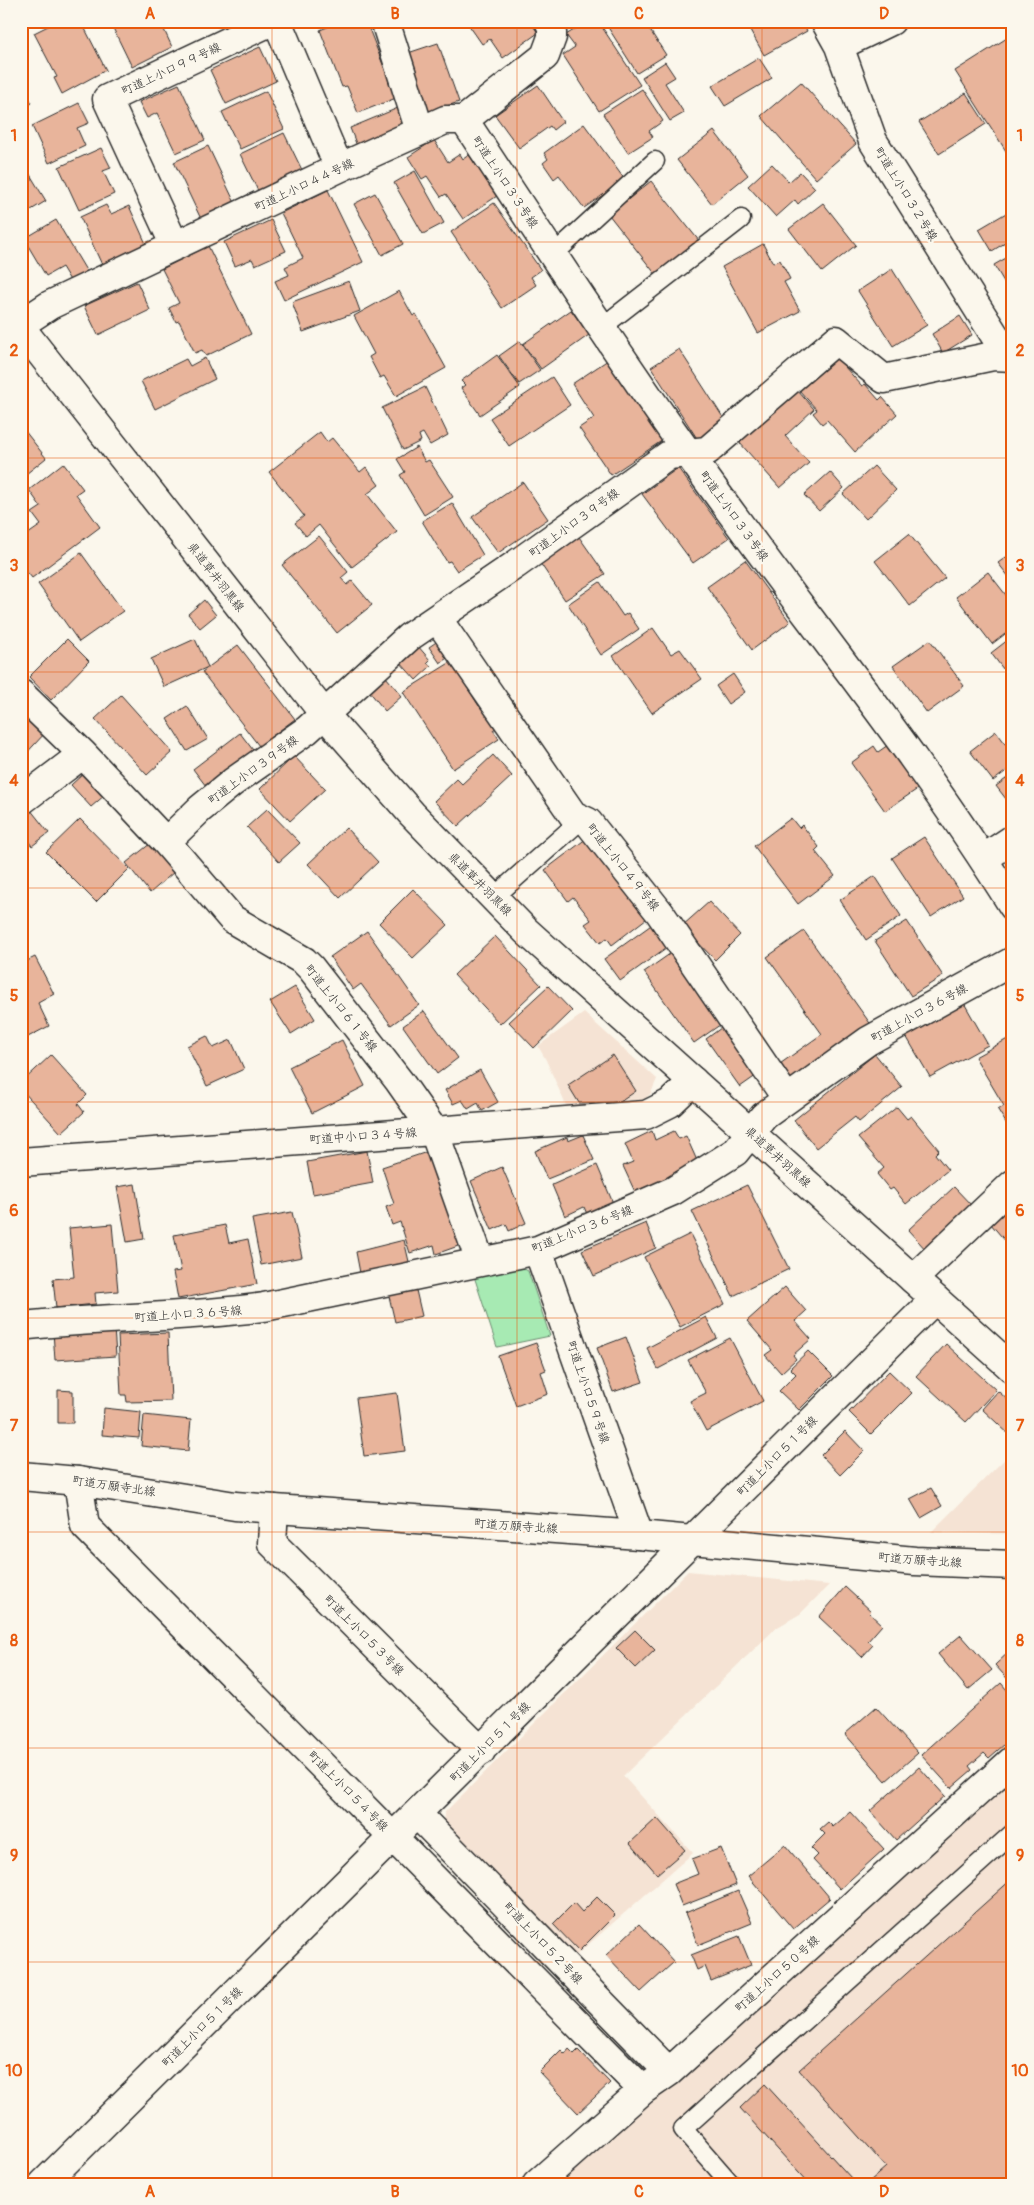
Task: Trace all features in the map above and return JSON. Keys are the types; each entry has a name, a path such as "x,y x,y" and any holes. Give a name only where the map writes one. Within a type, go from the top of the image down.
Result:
{"street":[{"name":"町道上小口９９号線","path":"176,246 107,99 272,21"},
{"path":"277,21 340,168"},
{"path":"385,21 420,131"},
{"name":"町道上小口３２号線","path":"825,21 839,46 873,141 997,339 1013,352"},
{"path":"839,46 890,21"},
{"path":"464,120 545,56 551,42 554,23"},
{"name":"町道上小口４４号線","path":"21,324 50,305 420,131 445,120 464,120"},
{"name":"町道上小口３３号線","path":"464,120 688,453 878,711 983,858 1013,906"},
{"name":"県道草井羽黒線","path":"21,328 324,715 412,814 526,931 1013,1369"},
{"name":"町道上小口３９号線","path":"166,842 200,809 233,782 307,730 409,637 515,565 669,455 707,451 836,340 884,379 993,356 1013,356"},
{"name":"町道上小口４９号線","path":"437,618 573,815 588,822 660,913 787,1099"},
{"name":"町道上小口６１号線","path":"21,694 83,754 166,842 232,919 304,961 311,968 399,1081 434,1131 480,1261"},
{"path":"21,801 83,754"},
{"path":"983,858 1013,839"},
{"name":"町道上小口３６号線","path":"21,1326 264,1307 538,1250 673,1191 735,1152 752,1134 764,1116 868,1042 1013,960"},
{"name":"町道中小口３４号線","path":"21,1162 646,1115 670,1103 692,1081"},
{"path":"913,1279 1013,1184"},
{"name":"町道上小口５９号線","path":"538,1250 639,1535"},
{"name":"町道上小口５１号線","path":"43,2184 935,1299"},
{"name":"町道万願寺北線","path":"21,1476 78,1480 235,1506 639,1535 915,1561 1013,1565"},
{"name":"町道上小口５４号線","path":"78,1480 85,1526 643,2090"},
{"name":"町道上小口５３号線","path":"274,1509 272,1543 480,1751"},
{"name":"町道上小口５０号線","path":"537,2184 643,2090 669,2072 1013,1760"},
{"name":"町道上小口５２号線","path":"417,1814 669,2072"}],"lane":[{"path":"554,254 655,161"},
{"path":"602,327 741,220"},
{"path":"493,898 582,819"},
{"path":"731,2184 682,2129 1013,1833"}],"shaded area":[{"path":"584,1013 657,1079 651,1093 636,1108 568,1110 538,1046"},
{"path":"1013,1451 1013,1534 931,1532"},
{"path":"688,1571 829,1585 800,1614 776,1628 623,1776 693,1853 573,1958 443,1826 444,1813"},
{"path":"1013,1776 1013,2184 559,2184"}],"green space":[{"path":"517,1265 528,1271 550,1336 497,1347 472,1270"}],"building":[{"path":"53,21 81,21 106,70 62,94 54,78 57,77 34,33 54,23"},
{"path":"127,21 160,21 172,47 132,67 113,28"},
{"path":"342,21 366,21 396,98 358,113 347,86 342,87 320,30"},
{"path":"466,21 530,21 538,33 503,58 490,39 482,44"},
{"path":"588,21 598,21 640,85 599,111 563,55 575,47 566,35"},
{"path":"604,21 644,21 666,55 637,73"},
{"path":"745,21 802,21 807,31 764,55"},
{"path":"1007,38 1013,47 1013,162 955,71"},
{"path":"438,43 459,102 428,112 408,53"},
{"path":"260,47 276,81 226,104 210,70"},
{"path":"759,58 772,78 725,106 712,86"},
{"path":"665,62 675,77 665,83 684,113 670,121 642,77"},
{"path":"801,82 856,144 816,179 761,116"},
{"path":"179,84 205,140 176,153 157,113 147,118 139,102"},
{"path":"538,85 563,122 553,130 550,126 519,148 495,115"},
{"path":"21,86 32,103 21,110"},
{"path":"642,89 663,121 649,131 653,137 628,153 603,114"},
{"path":"266,91 284,129 240,149 222,112"},
{"path":"966,93 986,124 939,154 919,122"},
{"path":"79,103 89,123 77,128 85,146 49,163 32,126"},
{"path":"398,108 405,127 357,146 350,128"},
{"path":"584,124 625,180 584,208 559,175 554,179 543,163 548,159 544,153"},
{"path":"714,131 748,175 712,204 677,160"},
{"path":"284,133 303,172 259,193 240,154"},
{"path":"434,140 448,162 460,154 463,159 469,155 497,196 463,219 446,194 441,197 427,176 422,179 408,157"},
{"path":"208,146 235,203 201,219 174,162"},
{"path":"101,148 111,168 103,171 114,194 79,210 59,167"},
{"path":"1013,162 1013,174 1007,165"},
{"path":"23,163 46,201 21,216 21,164"},
{"path":"772,164 789,182 800,172 815,188 798,204 795,200 776,217 748,186"},
{"path":"415,171 444,223 423,234 394,183"},
{"path":"651,181 700,242 657,276 609,215"},
{"path":"328,190 363,262 284,300 275,281 289,275 285,267 303,258 281,213"},
{"path":"375,193 403,244 382,255 354,204"},
{"path":"494,203 541,270 531,277 536,285 502,308 451,232"},
{"path":"823,203 856,245 822,272 789,229"},
{"path":"106,205 111,214 129,206 147,246 103,267 80,217"},
{"path":"1013,209 1013,238 992,251 979,229"},
{"path":"56,220 87,272 71,282 62,267 46,276 24,239"},
{"path":"271,220 286,251 255,265 252,259 235,266 224,242"},
{"path":"763,244 773,263 780,260 790,279 784,282 800,311 758,333 722,267"},
{"path":"208,246 251,334 206,356 202,350 195,353 179,321 176,322 169,308 179,303 162,269"},
{"path":"1013,254 1013,297 994,265"},
{"path":"892,269 927,325 893,346 858,291"},
{"path":"349,281 360,311 303,332 292,302"},
{"path":"137,282 150,310 98,335 84,306"},
{"path":"399,291 413,316 416,314 446,368 396,396 384,376 380,378 369,357 374,354 354,316"},
{"path":"571,310 589,335 541,369 523,344"},
{"path":"960,316 972,335 943,353 932,334"},
{"path":"520,341 540,370 519,384 499,356"},
{"path":"679,349 726,422 698,440 651,367"},
{"path":"497,355 520,387 480,415 461,388 465,385 461,381"},
{"path":"835,356 862,386 865,384 879,400 882,397 897,414 855,452 827,420 822,424 813,413 817,410 798,389"},
{"path":"205,358 215,379 155,409 141,381 186,359 190,366"},
{"path":"608,360 663,440 611,475 579,428 594,418 572,384"},
{"path":"552,377 570,405 509,446 490,418"},
{"path":"425,387 448,435 430,445 423,433 419,435 421,441 403,450 382,408"},
{"path":"797,390 814,409 785,436 809,463 780,488 739,442"},
{"path":"21,426 46,458 21,478"},
{"path":"320,432 327,442 332,438 360,472 366,467 379,485 367,494 397,532 352,567 319,525 306,536 295,523 304,516 269,472"},
{"path":"417,447 425,462 429,460 453,497 424,515 400,475 405,472 397,459"},
{"path":"63,463 83,489 76,494 100,527 32,578 21,564 21,539 41,525 32,513 41,507 29,490"},
{"path":"874,466 896,490 866,519 843,494"},
{"path":"678,468 729,538 693,563 642,494"},
{"path":"830,472 844,488 819,511 804,495"},
{"path":"523,482 548,519 498,553 472,517"},
{"path":"452,503 483,555 457,571 450,561 447,562 422,521"},
{"path":"577,534 605,574 565,600 538,560"},
{"path":"909,534 945,578 910,606 875,561"},
{"path":"319,536 348,572 341,578 347,585 352,581 372,605 337,633 282,565"},
{"path":"1013,552 1013,582 998,563"},
{"path":"81,553 123,611 79,642 38,584"},
{"path":"745,560 790,622 752,650 707,587"},
{"path":"988,572 1013,604 1013,628 992,644 956,597"},
{"path":"600,582 623,616 628,613 639,629 601,655 568,604"},
{"path":"204,600 216,615 200,628 188,614"},
{"path":"653,628 671,654 680,649 702,679 652,713 613,656"},
{"path":"445,636 456,652 440,663 429,647"},
{"path":"1013,636 1013,682 991,653"},
{"path":"67,639 89,661 51,700 29,677"},
{"path":"195,639 208,667 164,687 151,659"},
{"path":"930,640 964,686 927,713 893,666"},
{"path":"238,645 295,719 259,746 202,672"},
{"path":"417,645 430,660 427,663 431,666 416,680 399,661"},
{"path":"451,662 479,706 485,703 499,726 493,730 499,739 453,769 403,692"},
{"path":"733,674 745,692 728,704 716,686"},
{"path":"386,677 402,696 385,711 369,691"},
{"path":"121,695 172,752 147,775 95,719"},
{"path":"187,706 208,739 187,751 167,719"},
{"path":"21,708 46,732 21,759"},
{"path":"996,731 1013,754 1013,766 993,781 970,751"},
{"path":"240,733 256,754 209,790 193,769"},
{"path":"888,745 919,788 885,811 851,763 874,746 878,752"},
{"path":"493,755 512,776 458,826 434,801 457,779 462,784"},
{"path":"294,756 325,789 290,821 260,789"},
{"path":"84,773 105,795 91,807 71,785"},
{"path":"1013,774 1013,808 996,786"},
{"path":"30,809 49,833 32,846 21,832 21,816"},
{"path":"267,809 300,843 279,862 247,827"},
{"path":"791,818 799,828 802,825 819,847 815,851 835,876 798,904 754,846"},
{"path":"80,819 129,869 96,902 46,852"},
{"path":"346,828 378,862 340,898 308,864"},
{"path":"591,835 651,915 612,945 607,938 600,943 585,924 591,920 573,897 568,901 545,870"},
{"path":"924,837 963,896 931,917 892,858"},
{"path":"151,843 174,872 150,893 126,863"},
{"path":"875,876 901,916 866,940 840,900"},
{"path":"413,889 448,925 413,958 379,923"},
{"path":"709,902 740,935 715,960 682,926"},
{"path":"907,921 943,976 911,996 875,941"},
{"path":"654,923 670,945 620,981 604,959"},
{"path":"367,931 419,1005 391,1025 361,984 353,990 330,957"},
{"path":"804,931 872,1026 789,1084 777,1066 822,1034 767,957"},
{"path":"495,936 541,985 500,1024 454,975"},
{"path":"674,951 724,1022 694,1043 644,972"},
{"path":"35,957 54,994 38,1003 49,1026 26,1038 21,1030 21,964"},
{"path":"548,986 572,1011 534,1048 509,1022"},
{"path":"295,987 315,1019 291,1034 270,1002"},
{"path":"964,1003 988,1045 930,1077 906,1036"},
{"path":"424,1011 458,1058 437,1074 403,1026"},
{"path":"725,1025 760,1073 740,1087 706,1039"},
{"path":"207,1036 213,1048 231,1040 244,1069 207,1086 187,1046"},
{"path":"1013,1036 1013,1130 1011,1131 998,1110 1004,1106 975,1057"},
{"path":"342,1040 365,1086 312,1113 289,1067"},
{"path":"875,1054 902,1087 859,1122 855,1117 816,1148 794,1120"},
{"path":"51,1055 87,1095 78,1104 84,1112 61,1133 21,1089 21,1083"},
{"path":"613,1055 636,1091 620,1102 579,1103 568,1085"},
{"path":"480,1070 498,1102 482,1111 478,1103 468,1109 462,1100 453,1104 445,1090"},
{"path":"897,1107 907,1119 911,1116 939,1150 935,1154 948,1170 906,1204 893,1188 890,1190 877,1174 884,1168 858,1138"},
{"path":"652,1131 655,1140 674,1131 679,1139 686,1136 699,1165 636,1194 623,1166 633,1162 625,1144"},
{"path":"583,1135 594,1160 547,1179 535,1151 567,1137 568,1141"},
{"path":"367,1151 373,1183 313,1194 307,1162"},
{"path":"430,1151 461,1245 436,1254 434,1245 410,1253 400,1222 392,1225 386,1207 394,1204 382,1167"},
{"path":"597,1165 613,1203 587,1214 584,1207 565,1216 552,1185"},
{"path":"502,1167 526,1223 509,1231 506,1224 492,1230 471,1181"},
{"path":"135,1184 144,1239 127,1242 117,1187"},
{"path":"747,1185 789,1269 733,1296 692,1211"},
{"path":"954,1187 973,1207 927,1251 908,1230"},
{"path":"1013,1204 1013,1250 990,1223"},
{"path":"292,1212 302,1257 261,1265 252,1219"},
{"path":"646,1223 656,1248 594,1276 582,1250"},
{"path":"112,1224 118,1291 95,1293 96,1304 56,1308 53,1279 74,1277 69,1228"},
{"path":"225,1225 229,1243 248,1239 257,1284 178,1299 173,1272 181,1271 174,1235"},
{"path":"690,1234 725,1304 680,1327 644,1257"},
{"path":"404,1240 410,1266 361,1278 356,1252"},
{"path":"415,1286 422,1316 395,1322 388,1292"},
{"path":"785,1287 806,1311 795,1321 811,1339 793,1355 796,1359 781,1373 765,1355 772,1350 747,1321"},
{"path":"706,1317 717,1338 658,1369 647,1348"},
{"path":"114,1328 116,1356 55,1360 53,1332"},
{"path":"168,1333 171,1401 127,1402 126,1395 121,1395 118,1335"},
{"path":"626,1337 643,1382 613,1392 597,1348"},
{"path":"730,1338 763,1401 706,1431 690,1401 706,1393 688,1360"},
{"path":"536,1343 546,1370 541,1372 548,1394 516,1406 498,1356"},
{"path":"946,1344 996,1390 966,1422 916,1376"},
{"path":"808,1351 833,1376 799,1410 779,1391 796,1374 790,1368"},
{"path":"889,1371 912,1393 871,1434 849,1412"},
{"path":"58,1390 73,1391 73,1423 58,1423"},
{"path":"998,1391 1013,1405 1013,1438 982,1409"},
{"path":"397,1393 405,1451 364,1456 356,1398"},
{"path":"104,1408 141,1412 139,1438 102,1435"},
{"path":"144,1415 191,1420 188,1451 141,1446"},
{"path":"845,1431 864,1451 840,1475 821,1455"},
{"path":"931,1488 942,1506 921,1518 910,1499"},
{"path":"845,1587 871,1611 869,1613 882,1625 868,1641 873,1645 862,1657 819,1617"},
{"path":"635,1630 655,1650 636,1668 616,1648"},
{"path":"961,1635 992,1670 968,1690 938,1654"},
{"path":"1013,1648 1013,1685 995,1665"},
{"path":"1001,1683 1013,1697 1013,1737 989,1758 984,1753 969,1766 972,1770 951,1788 921,1755"},
{"path":"876,1707 918,1753 886,1781 845,1734"},
{"path":"919,1767 945,1796 896,1840 870,1811"},
{"path":"850,1812 884,1849 840,1889 813,1860 818,1855 811,1848 825,1834 820,1829 828,1822 833,1827"},
{"path":"657,1818 685,1850 657,1874 630,1843"},
{"path":"785,1845 830,1898 793,1929 748,1876"},
{"path":"721,1848 736,1885 682,1906 673,1884 698,1874 692,1859"},
{"path":"1013,1878 1013,2184 873,2184 870,2181 886,2167 799,2070"},
{"path":"738,1891 752,1923 698,1945 685,1913"},
{"path":"597,1897 615,1915 579,1951 553,1924 574,1903 582,1912"},
{"path":"639,1924 674,1962 641,1992 606,1955"},
{"path":"739,1936 751,1965 711,1981 705,1966 697,1970 691,1955"},
{"path":"569,2049 574,2054 578,2050 610,2083 578,2113 539,2072 561,2050 565,2054"},
{"path":"765,2084 852,2179 847,2184 809,2184 740,2108"}]}
